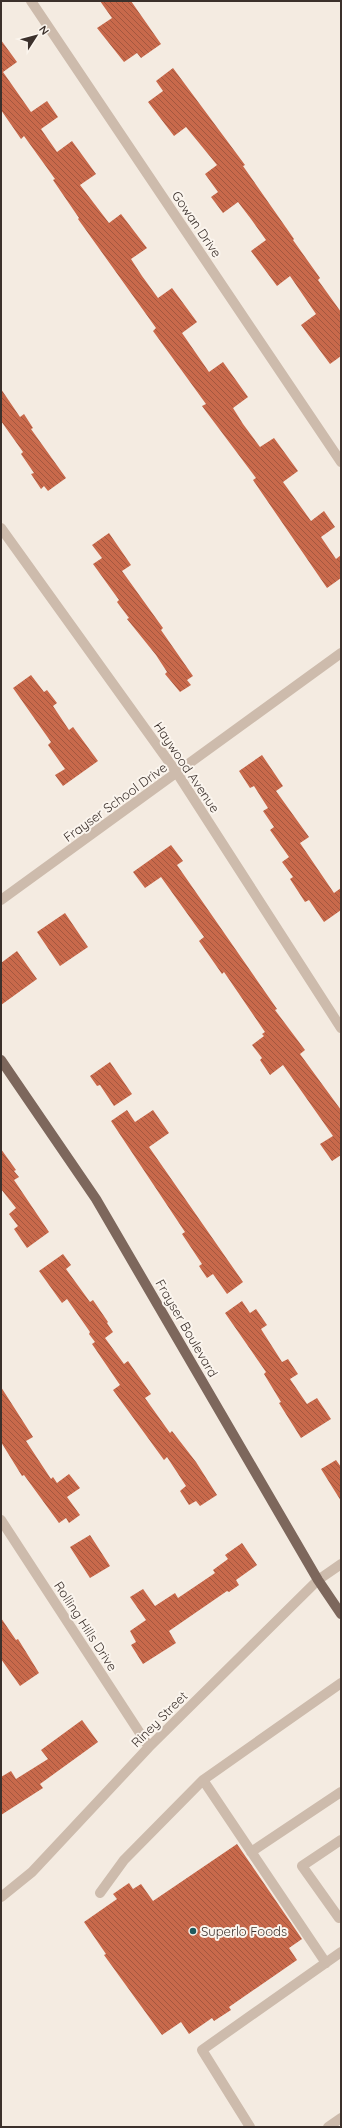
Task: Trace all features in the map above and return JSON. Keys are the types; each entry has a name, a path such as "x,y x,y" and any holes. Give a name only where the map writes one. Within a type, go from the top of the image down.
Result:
{"main road":[{"name":"Frayser Boulevard","path":"1,1060 96,1198 318,1580 341,1614"}],"street":[{"name":"Gowan Drive","path":"31,1 341,462"},
{"name":"Haywood Avenue","path":"1,528 177,773 341,1028"},
{"name":"Frayser School Drive","path":"1,900 341,653"},
{"name":"Rolling Hills Drive","path":"1,1520 148,1747"},
{"name":"Riney Street","path":"1,1897 32,1872 148,1747 318,1580 341,1564"},
{"path":"100,1893 124,1860 203,1780 341,1683"},
{"path":"203,1780 326,1963"},
{"path":"251,1852 341,1792"},
{"path":"341,1840 302,1866 339,1918 341,1916"},
{"path":"250,2127 202,2050 341,1952"},
{"path":"328,2127 341,2118"}],"building":[{"path":"100,1 131,1 161,44 141,58 137,53 124,62 97,28 112,18"},
{"path":"1,40 17,62 3,72 31,112 47,101 58,117 41,129 57,152 72,141 96,174 80,185 109,223 121,214 147,248 131,259 142,276 158,298 172,288 197,322 182,333 209,372 223,362 248,397 233,408 243,424 260,447 274,438 298,471 283,482 311,521 324,511 335,527 321,537 336,559 341,555 341,578 327,588 253,480 256,478 202,406 206,404 153,331 156,328 78,219 79,218 53,180 55,179 24,136 21,139 1,110"},
{"path":"173,68 245,165 243,166 294,239 293,240 320,278 318,280 341,312 341,356 330,364 301,325 316,314 290,276 277,286 251,251 266,240 238,202 223,213 211,197 218,192 205,174 217,165 186,127 174,136 148,102 163,91 156,81"},
{"path":"1,389 20,417 24,414 33,428 31,429 66,478 48,491 44,486 41,489 31,474 34,473 21,454 23,452 1,421"},
{"path":"109,533 131,565 122,571 163,628 161,630 193,676 187,680 191,685 180,692 165,674 167,672 156,655 127,619 129,618 117,602 119,600 93,564 102,558 92,545"},
{"path":"31,675 44,692 47,690 57,703 53,706 69,730 73,727 98,761 63,786 55,775 65,769 48,745 51,742 13,688"},
{"path":"262,755 283,786 276,791 309,837 300,843 334,893 341,888 341,910 324,922 309,900 305,902 290,879 293,877 282,862 289,857 270,830 274,827 263,811 268,808 254,786 250,788 239,771"},
{"path":"171,845 183,861 177,865 277,1009 275,1010 305,1050 300,1054 341,1110 341,1155 332,1161 320,1144 333,1136 283,1065 270,1075 260,1060 262,1058 252,1045 264,1036 262,1034 265,1032 224,972 222,974 199,941 204,937 161,877 145,888 133,872"},
{"path":"65,913 88,947 60,966 37,932"},
{"path":"17,951 37,979 1,1005 1,963"},
{"path":"110,1062 132,1094 114,1106 100,1085 97,1086 90,1076"},
{"path":"127,1110 135,1122 153,1110 169,1133 149,1147 243,1282 227,1294 213,1274 207,1278 199,1266 202,1264 182,1234 185,1232 111,1121"},
{"path":"1,1149 16,1170 14,1171 19,1177 14,1180 49,1232 27,1248 14,1229 18,1226 9,1214 16,1208 1,1189"},
{"path":"63,1254 71,1265 66,1269 90,1302 93,1300 113,1332 105,1338 124,1364 128,1361 151,1394 145,1398 170,1433 172,1431 196,1462 217,1495 200,1506 196,1501 189,1505 180,1491 186,1486 167,1457 164,1460 113,1390 120,1385 92,1344 95,1342 89,1334 90,1332 67,1299 62,1303 39,1271"},
{"path":"242,1301 250,1313 256,1309 267,1325 261,1329 282,1362 288,1359 298,1374 290,1379 307,1404 317,1398 331,1419 301,1438 279,1403 281,1402 264,1374 266,1372 225,1313"},
{"path":"1,1387 33,1437 26,1441 51,1479 53,1477 57,1483 69,1474 80,1488 67,1497 80,1515 69,1523 66,1518 59,1523 24,1475 22,1476 1,1442"},
{"path":"336,1460 341,1467 341,1501 321,1469"},
{"path":"90,1535 110,1566 90,1578 70,1547"},
{"path":"242,1543 257,1565 236,1580 239,1585 229,1592 227,1591 169,1631 176,1643 143,1664 131,1645 136,1642 130,1631 146,1620 130,1597 143,1589 155,1606 175,1593 178,1598 215,1573 213,1570 228,1559 225,1555"},
{"path":"1,1618 16,1640 18,1639 39,1673 20,1686 1,1659"},
{"path":"82,1720 98,1742 40,1784 43,1788 1,1815 1,1777 11,1771 16,1779 48,1759 41,1750"},
{"name":"Superlo Foods","path":"237,1844 302,1939 289,1948 297,1960 229,2007 231,2010 214,2021 212,2018 189,2034 181,2022 162,2035 104,1955 106,1954 84,1922 117,1899 113,1894 129,1883 133,1889 141,1884 153,1901"}],"place":[{"name":"Superlo Foods","path":"193,1931"}]}
